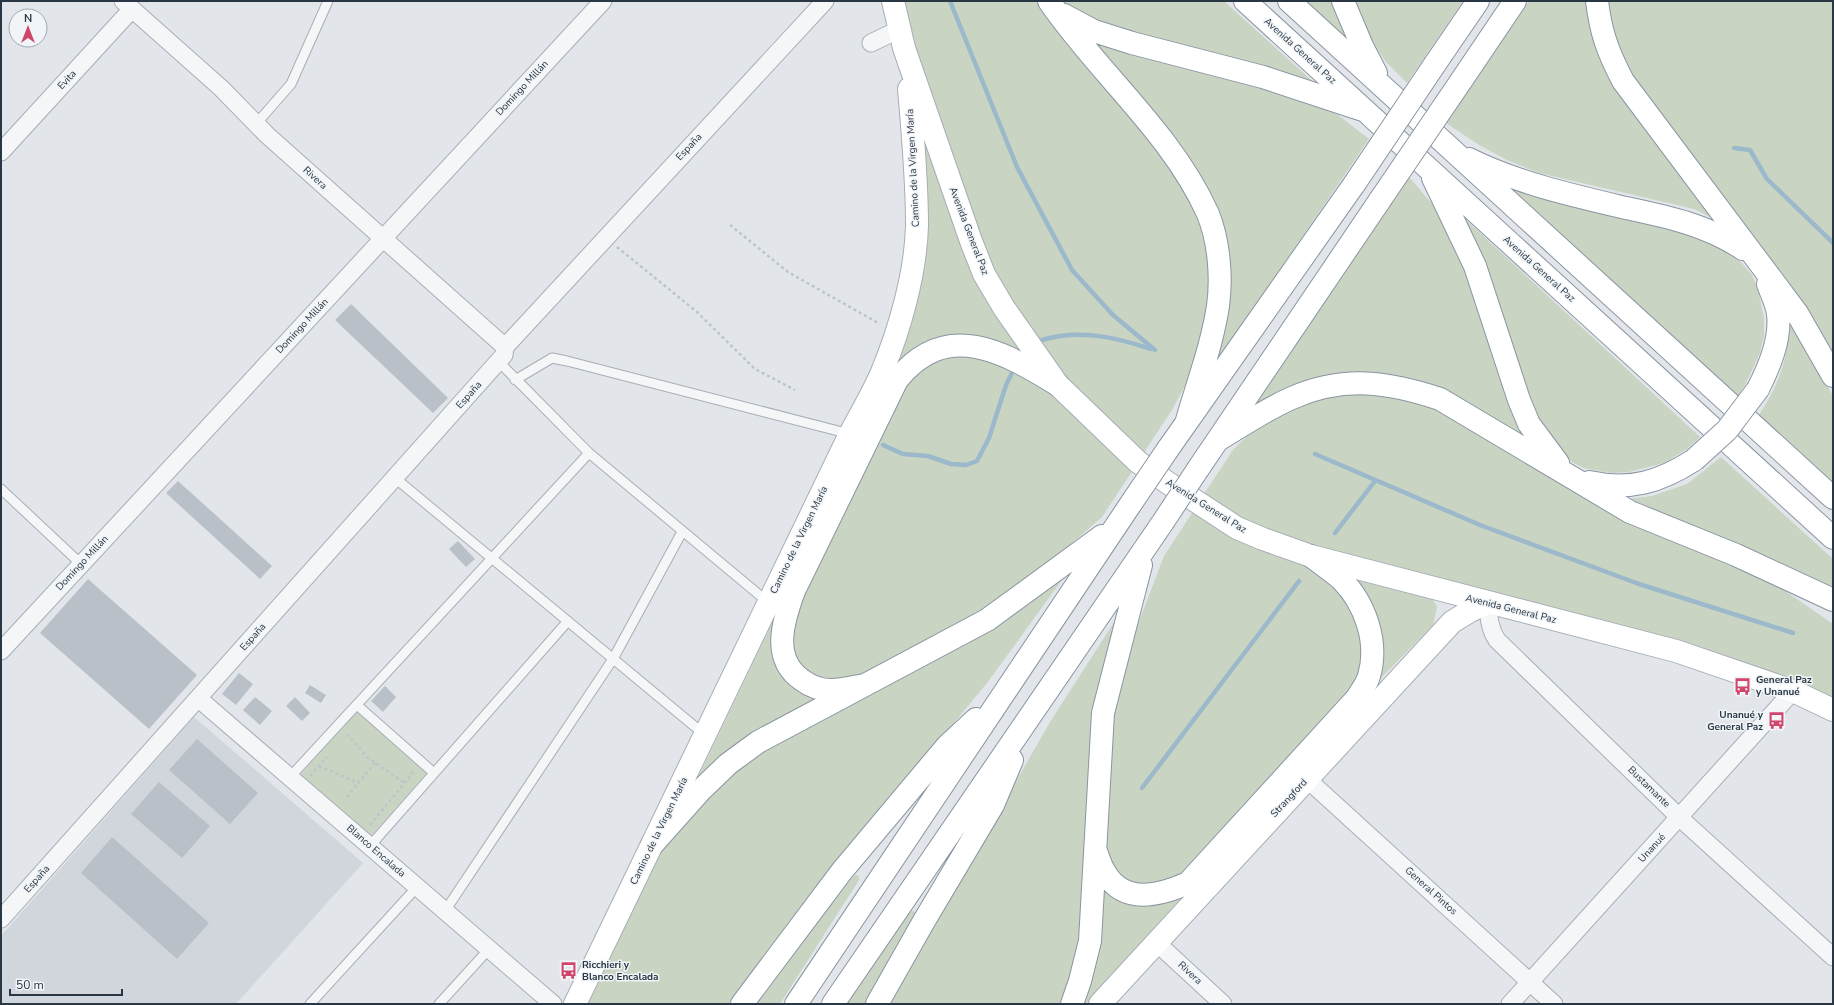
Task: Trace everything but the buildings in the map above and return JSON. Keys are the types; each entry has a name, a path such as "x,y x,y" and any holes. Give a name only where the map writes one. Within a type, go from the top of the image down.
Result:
{"main road":[{"name":"Avenida General Paz","path":"893,1 902,39 968,234 984,274 1004,308 1058,386 1138,462 1237,528 1263,539 1312,556 1676,651 1793,691 1833,710"},
{"name":"Avenida General Paz","path":"1245,1 1833,538"},
{"path":"1289,1 1450,150 1833,498"},
{"path":"1343,1 1362,46 1384,88"},
{"path":"796,1004 1187,420 1355,183 1478,1"},
{"path":"833,1004 1033,714 1515,1"},
{"path":"1597,1 1599,19 1608,51 1623,80 1797,313 1833,376"},
{"path":"1052,6 1094,31 1132,43 1263,77 1365,110"},
{"path":"1052,6 1172,152 1192,184 1208,215 1218,259 1218,305 1212,338 1187,420"},
{"name":"Camino de la Virgen María","path":"575,1004 706,735 778,607 850,434 882,372 896,333 911,276 917,226 913,127 902,39"},
{"path":"1428,167 1475,266 1519,400 1529,424 1548,452 1571,476 1609,487 1656,481 1675,473 1694,460 1727,430 1758,389 1769,366 1774,348 1778,314 1758,261 1727,238 1705,228 1679,220 1574,196 1506,175 1450,150"},
{"path":"864,685 830,690 810,686 794,675 785,661 781,645 778,607 794,591 897,380 906,369 922,355 941,347 959,346 979,348 1024,364 1058,386"},
{"path":"887,357 906,369"},
{"path":"1218,440 1292,398 1321,388 1345,384 1373,383 1406,388 1440,399 1630,512 1771,570 1833,600"},
{"path":"652,846 701,790 728,764 758,742 987,620 1116,525"},
{"path":"1072,1004 1080,981 1090,941 1103,713 1130,604 1147,546"},
{"path":"1096,851 1106,874 1116,886 1129,893 1147,896 1163,893 1192,891 1357,698 1371,694 1369,676 1372,654 1369,626 1359,604 1341,579 1312,556"},
{"path":"1771,570 1833,616"},
{"name":"Strangford","path":"1100,1004 1157,943 1192,891 1307,779 1371,694 1452,622 1470,611 1488,603"},
{"path":"742,1004 842,872 947,746 1004,694"},
{"path":"878,1004 924,920 993,805 1033,714"}],"street":[{"name":"Domingo Millán","path":"1,651 603,1"},
{"name":"España","path":"1,919 199,699 606,238 825,1"},
{"name":"Rivera","path":"128,5 221,88 256,124 383,239 503,355"},
{"name":"Evita","path":"1,152 128,5"},
{"path":"871,43 902,39"},
{"name":"Bustamante","path":"1488,603 1491,631 1497,640 1680,818 1833,957"},
{"name":"Unanué","path":"1510,1004 1680,818 1793,691"},
{"name":"Blanco Encalada","path":"199,699 553,1004"},
{"name":"General Pintos","path":"1307,779 1554,1004"},
{"name":"Rivera","path":"1157,943 1223,1004"}],"lane":[{"path":"256,124 292,84 328,1"},
{"path":"503,355 515,380 589,453 682,532 778,607"},
{"path":"515,380 552,358 850,434"},
{"path":"294,781 356,705 589,453"},
{"path":"395,478 706,735"},
{"path":"1,488 81,564"},
{"path":"445,911 613,659 682,532"},
{"path":"370,846 568,621"},
{"path":"356,705 434,773"},
{"path":"310,1004 417,887"},
{"path":"439,1004 488,949"}],"path":[{"path":"730,225 788,272 896,333"},
{"path":"606,238 697,312 755,369 795,390"},
{"path":"342,739 352,728"},
{"path":"347,734 368,758 405,783"},
{"path":"294,781 319,766 328,755"},
{"path":"347,797 374,763"},
{"path":"319,766 358,783"},
{"path":"369,826 405,783 413,770 409,766"}],"shaded area":[{"path":"194,717 363,863 236,1004 1,1004 1,936"}],"green space":[{"path":"903,1 1037,1 1045,16 1162,154 1200,218 1207,244 1211,305 1188,380 1172,410 1143,454 1066,379 1012,302 994,270 979,237 915,47"},
{"path":"1062,1 1224,1 1319,87 1097,24"},
{"path":"1304,1 1335,1 1356,49"},
{"path":"1351,1 1463,1 1407,83 1386,62 1365,32"},
{"path":"1529,1 1587,1 1720,222 1694,209 1539,173 1507,160 1479,145 1446,123"},
{"path":"1605,1 1832,1 1833,356 1800,298 1629,76 1606,13"},
{"path":"1086,36 1303,99 1338,115 1369,139 1206,378 1222,236"},
{"path":"920,125 995,314 1021,352 969,338 954,336 940,337 925,342 910,351 894,365"},
{"path":"1409,177 1439,212 1450,230 1533,444 1403,378 1252,409"},
{"path":"1501,181 1682,229 1733,253 1752,275 1758,289 1764,318 1764,336 1760,353 1746,383 1736,399"},
{"path":"1465,219 1700,437 1687,449 1664,463 1629,472 1612,473 1583,468 1570,461 1557,450 1530,405"},
{"path":"1790,320 1833,396 1833,488 1757,418 1777,383 1781,372 1787,348"},
{"path":"982,355 1051,392 1133,470 1102,517 1018,590 982,614 860,678 831,681 812,679 797,667 790,631 793,615 904,385 916,371 942,356"},
{"path":"1349,391 1427,402 1768,579 1833,624 1833,701 1314,547 1244,520 1204,494 1233,450 1249,434 1296,405"},
{"path":"1721,457 1833,559 1833,591 1627,499 1652,496 1687,484"},
{"path":"1194,510 1307,564 1333,584 1354,611 1363,651 1361,674 1351,692 1184,875 1155,887 1125,881 1113,869 1106,852 1105,831 1111,713 1120,671 1164,556"},
{"path":"1075,562 987,683 835,866 731,1004 588,1004 661,847 732,770"},
{"path":"1351,576 1427,596 1433,600 1437,607 1433,625 1379,680 1382,652"},
{"path":"1129,599 1083,939 1065,1004 889,1004 1050,722"},
{"path":"777,613 774,646 778,669 792,686 822,700 694,786"},
{"path":"356,711 427,773 371,836 300,775"},
{"path":"854,876 859,876 859,880 780,1004 754,1004"},
{"path":"1101,884 1122,898 1139,905 1158,905 1182,897 1086,1004 1080,1004"},
{"path":"909,912 915,912 914,916 866,1004 847,1004"}],"waterway":[{"path":"950,1 1017,167 1072,270 1113,315 1155,350"},
{"path":"1734,148 1750,150 1767,179 1833,243"},
{"path":"1042,340 1070,335 1097,336 1124,341 1151,349"},
{"path":"883,445 903,454 928,456 951,464 966,465 977,461 989,438 1006,385 1013,371"},
{"path":"1315,454 1480,525 1639,584 1793,633"},
{"path":"1335,533 1375,481"},
{"path":"1142,788 1299,581"}],"place":[{"name":"General Paz y Unanué","path":"1743,686"},
{"name":"Unanué y General Paz","path":"1776,721"},
{"name":"Ricchieri y Blanco Encalada","path":"569,971"}]}
